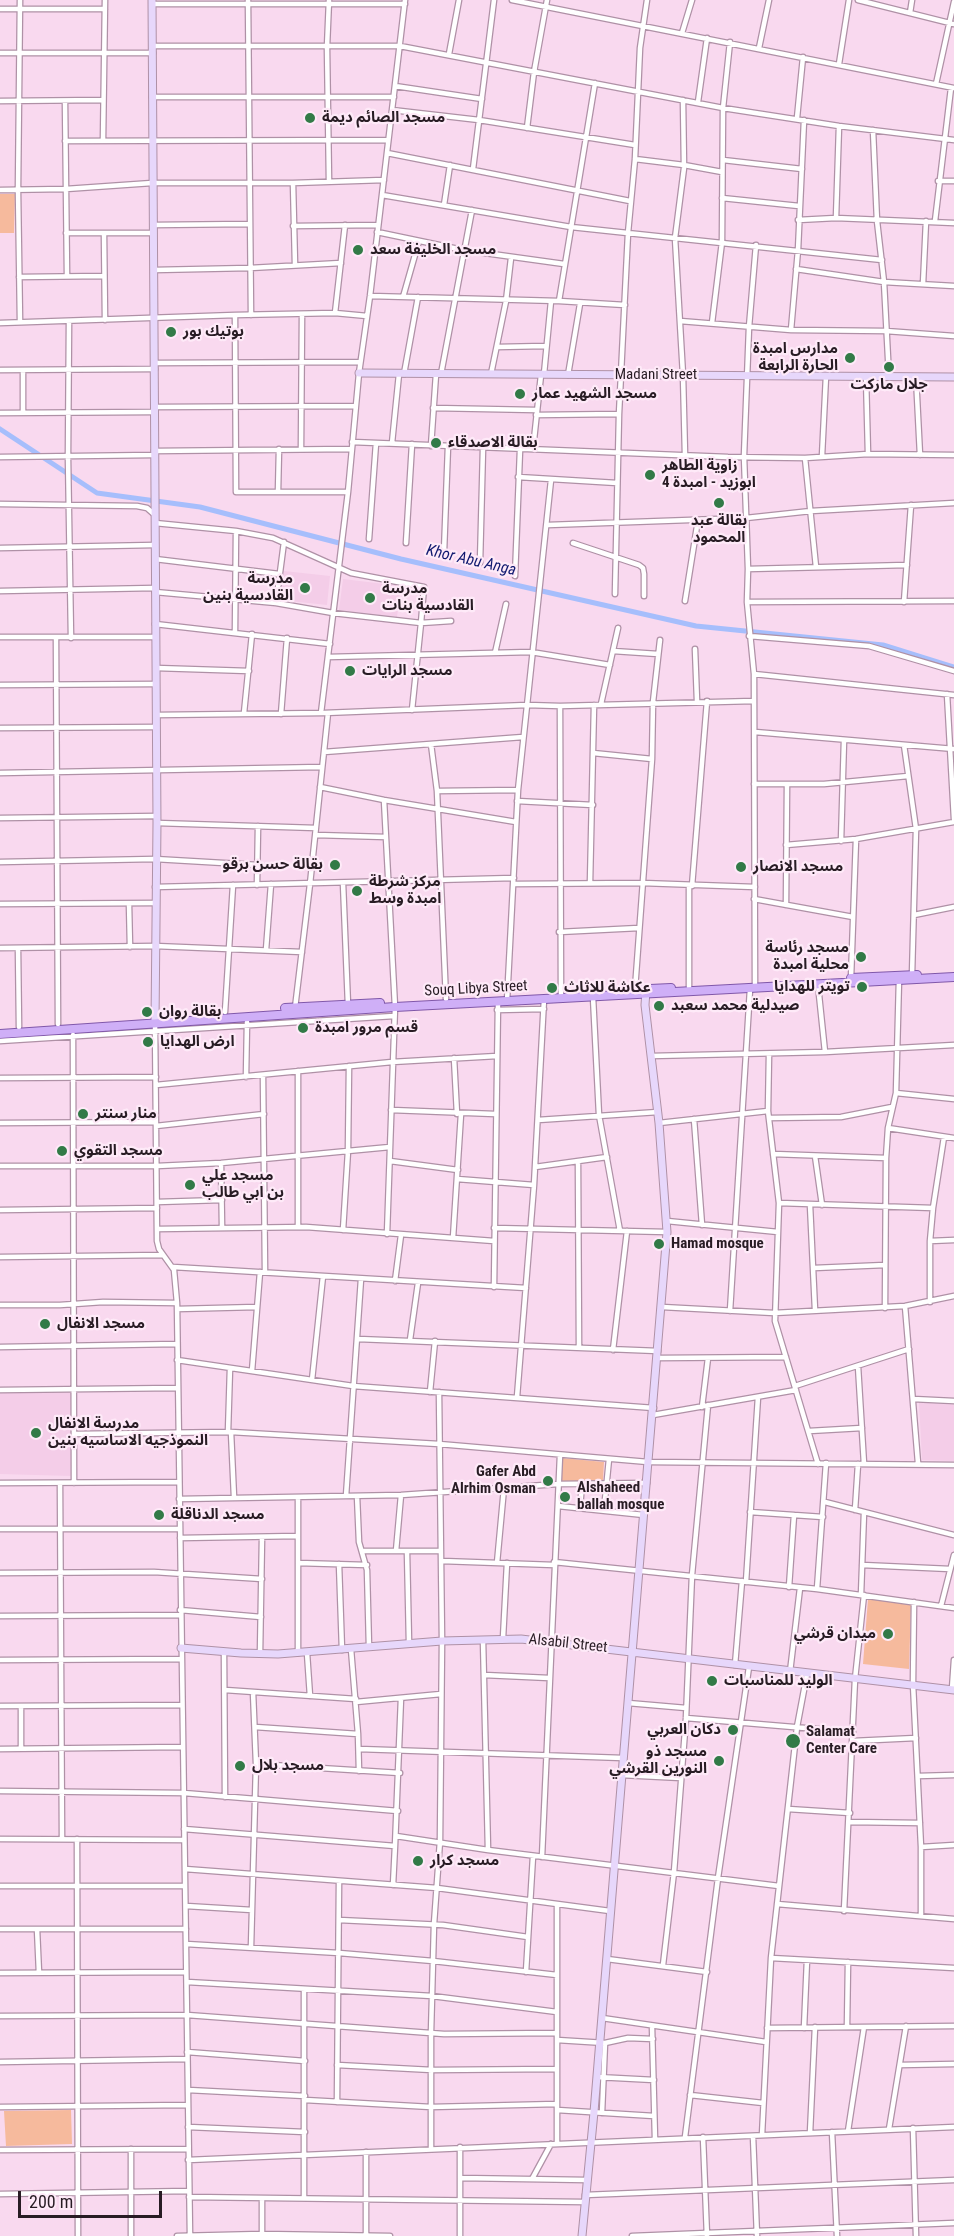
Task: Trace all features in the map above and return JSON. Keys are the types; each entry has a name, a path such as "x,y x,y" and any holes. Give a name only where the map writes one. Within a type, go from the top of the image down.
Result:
{"main road":[{"name":"Souq Libya Street","path":"0,1034 155,1023 225,1012 295,1010 446,999 592,997 689,987 753,987 899,978 954,972"},
{"name":"Souq Libya Street","path":"912,977 954,977"},
{"name":"Souq Libya Street","path":"0,1028 58,1024 247,1020 295,1010 348,1005 497,1006 507,999 635,989 645,992 818,985 851,980"}],"street":[{"path":"20,0 18,190 20,322"},
{"path":"65,0 65,9"},
{"path":"103,141 105,0"},
{"path":"449,54 459,0"},
{"path":"473,170 494,0"},
{"path":"512,0 953,88 934,221"},
{"path":"527,128 547,0"},
{"path":"615,594 619,414 628,233 635,159 642,25 647,0"},
{"path":"682,33 692,0"},
{"path":"759,48 769,0"},
{"path":"839,64 849,0"},
{"path":"858,0 952,23"},
{"path":"910,13 912,0"},
{"path":"190,2236 177,1306 173,1267 158,1245 157,1229 155,366 152,183 154,49 152,2 405,2 360,362 348,492 321,713"},
{"path":"248,2 251,315"},
{"path":"329,2 327,47 329,182"},
{"path":"936,84 952,23 954,2"},
{"path":"0,9 105,9"},
{"path":"698,102 707,38"},
{"path":"712,323 722,242 723,108 730,42"},
{"path":"0,53 400,46 723,108 839,126 954,140"},
{"path":"797,118 804,57"},
{"path":"559,301 595,83"},
{"path":"395,86 482,99"},
{"path":"152,97 394,97"},
{"path":"0,101 103,100"},
{"path":"683,100 684,165 675,238 685,455"},
{"path":"65,101 67,276"},
{"path":"392,110 479,120 635,145"},
{"path":"791,330 798,250 804,120"},
{"path":"836,219 839,126"},
{"path":"873,130 877,221 884,282 889,377"},
{"path":"65,141 388,140"},
{"path":"387,153 630,201"},
{"path":"635,159 722,172"},
{"path":"723,160 802,169"},
{"path":"444,205 450,165"},
{"path":"0,190 66,189 152,183 293,183 384,180"},
{"path":"938,181 954,181"},
{"path":"293,183 295,265"},
{"path":"382,195 571,227 882,260"},
{"path":"722,198 799,206"},
{"path":"431,446 438,374 472,210"},
{"path":"798,220 954,222"},
{"path":"923,284 926,221"},
{"path":"66,233 104,233 249,224"},
{"path":"335,313 345,225"},
{"path":"293,226 378,225"},
{"path":"377,232 463,250 564,264"},
{"path":"104,233 105,320"},
{"path":"403,297 419,241"},
{"path":"730,1311 744,1054 753,987 755,732 754,674 747,602 744,456 748,327 756,246"},
{"path":"491,374 512,258"},
{"path":"153,270 341,263"},
{"path":"796,269 884,282 954,286"},
{"path":"19,277 104,276"},
{"path":"370,296 625,305"},
{"path":"392,443 402,374 418,297"},
{"path":"533,449 551,302"},
{"path":"568,375 580,304"},
{"path":"0,322 335,313 367,316"},
{"path":"301,448 302,314"},
{"path":"235,315 236,492 348,492"},
{"path":"69,321 68,457 71,638"},
{"path":"680,321 791,330 954,336"},
{"path":"497,347 545,346"},
{"path":"0,370 360,362"},
{"path":"23,370 23,413"},
{"name":"Madani Street","path":"359,373 954,377"},
{"path":"822,456 826,376"},
{"path":"866,377 868,454"},
{"path":"916,377 920,455"},
{"path":"0,413 69,413 235,406 355,406"},
{"path":"434,408 619,414"},
{"path":"352,442 520,450 806,458 868,454 954,454"},
{"path":"369,539 376,443"},
{"path":"406,543 412,444"},
{"path":"444,552 448,446"},
{"path":"480,562 483,448"},
{"path":"0,457 68,457 236,449 351,449"},
{"path":"278,492 279,449"},
{"path":"515,576 520,450"},
{"path":"806,458 816,567"},
{"path":"518,477 617,483"},
{"path":"507,999 517,801 551,480"},
{"path":"548,525 746,518 811,511 954,503"},
{"path":"0,504 137,506 155,513"},
{"path":"904,602 911,505"},
{"path":"685,600 698,520"},
{"path":"155,523 236,531 284,542 366,577 424,586 412,710"},
{"path":"235,632 236,531"},
{"path":"276,603 284,542"},
{"path":"573,543 617,556 643,568 644,596"},
{"path":"0,548 155,545"},
{"path":"155,559 279,573"},
{"path":"748,569 907,565"},
{"path":"0,591 155,590 276,603 333,614 421,623 451,621"},
{"path":"747,602 954,601"},
{"path":"495,653 506,604"},
{"path":"155,624 330,644"},
{"path":"601,704 618,627"},
{"path":"244,713 252,634"},
{"path":"749,636 869,646 954,671"},
{"path":"0,637 155,637"},
{"path":"56,637 58,1024"},
{"path":"280,714 287,638"},
{"path":"635,989 652,759 653,702 660,640"},
{"path":"695,649 697,701"},
{"path":"613,651 658,654"},
{"path":"328,657 531,652 610,665"},
{"path":"154,668 249,672"},
{"path":"754,674 954,695"},
{"path":"0,685 155,684"},
{"path":"786,845 856,839 954,821 947,694"},
{"path":"156,716 754,701"},
{"path":"689,987 690,886 707,702"},
{"path":"591,882 594,705"},
{"path":"560,706 561,996"},
{"path":"295,1010 328,713"},
{"path":"0,728 155,727"},
{"path":"755,732 951,748"},
{"path":"324,752 524,737"},
{"path":"841,841 844,740"},
{"path":"431,744 437,791 446,999"},
{"path":"903,745 916,829 912,977"},
{"path":"594,753 652,759"},
{"path":"0,773 322,767"},
{"path":"754,784 842,782 908,776"},
{"path":"786,905 787,784"},
{"path":"320,787 516,822"},
{"path":"437,791 518,790"},
{"path":"384,800 395,1004 387,1234"},
{"path":"517,801 593,805"},
{"path":"0,818 157,820 316,828"},
{"path":"257,885 258,826"},
{"path":"316,835 386,837"},
{"path":"851,980 856,839"},
{"path":"0,862 155,859 258,865"},
{"path":"155,887 440,880 755,887"},
{"path":"343,883 348,1005"},
{"path":"266,950 271,884"},
{"path":"225,1012 233,885"},
{"path":"754,899 853,917"},
{"path":"0,904 155,903"},
{"path":"129,904 130,947"},
{"path":"914,915 954,908"},
{"path":"559,932 639,928"},
{"path":"0,948 155,946 302,952"},
{"path":"18,948 19,1027"},
{"path":"885,1308 886,1158 888,1128 896,1093 899,978"},
{"path":"818,985 825,1052"},
{"path":"582,2236 591,2142 598,2113 610,1911 654,1412 667,1232 658,1112 645,992"},
{"path":"592,997 599,1116 624,1231 613,1350"},
{"path":"517,1397 534,1185 544,999"},
{"path":"494,1287 497,1006 544,1009"},
{"path":"246,1077 247,1020 394,1016"},
{"path":"0,1041 73,1035 155,1023"},
{"path":"73,1035 74,1483"},
{"path":"651,1056 825,1052 954,1045"},
{"path":"769,1054 768,1114 779,1203 774,1313 818,1464"},
{"path":"156,1086 392,1062 497,1056"},
{"path":"453,1238 458,1179 459,1114 454,1058"},
{"path":"343,1230 348,1151 349,1066"},
{"path":"298,1071 298,1227"},
{"path":"252,1371 257,1306 263,1272 265,1226 263,1075"},
{"path":"0,1078 156,1077"},
{"path":"896,1093 954,1099"},
{"path":"659,1123 741,1113 841,1117 892,1107"},
{"path":"391,1110 495,1114"},
{"path":"538,1120 658,1112"},
{"path":"0,1123 156,1124 264,1114"},
{"path":"694,1119 702,1225"},
{"path":"888,1128 954,1138"},
{"path":"930,1302 930,1241 944,1137"},
{"path":"0,1166 157,1166 221,1163 390,1147"},
{"path":"773,1154 886,1158"},
{"path":"535,1167 607,1156"},
{"path":"815,1156 822,1205"},
{"path":"390,1161 458,1170"},
{"path":"578,1161 579,1348"},
{"path":"221,1163 222,1227"},
{"path":"458,1179 534,1185"},
{"path":"157,1202 222,1200"},
{"path":"779,1203 933,1208"},
{"path":"810,1205 815,1310"},
{"path":"0,1210 157,1209"},
{"path":"667,1221 778,1232"},
{"path":"157,1229 298,1227 494,1241"},
{"path":"494,1228 667,1232"},
{"path":"395,1281 401,1235"},
{"path":"930,1241 954,1240"},
{"path":"0,1257 164,1255"},
{"path":"814,1268 885,1265"},
{"path":"173,1267 526,1288"},
{"path":"312,1380 323,1276"},
{"path":"346,1496 361,1279"},
{"path":"410,1340 418,1283"},
{"path":"662,1307 774,1313 885,1308 954,1296"},
{"path":"0,1305 74,1305 103,1302 177,1306 257,1306"},
{"path":"905,1306 918,1463"},
{"path":"358,1339 579,1348 708,1358 786,1357"},
{"path":"430,1392 435,1341"},
{"path":"0,1347 177,1344"},
{"path":"177,1360 354,1386 517,1397 654,1412 705,1406 796,1388 909,1349"},
{"path":"663,1965 674,1872 686,1718 692,1575 708,1358"},
{"path":"855,1510 861,1464 862,1428 858,1366"},
{"path":"230,1368 230,1432 234,1497"},
{"path":"0,1390 177,1388"},
{"path":"431,2149 434,1924 440,1841 442,1561 439,1392"},
{"path":"735,1665 744,1582 758,1397"},
{"path":"913,1399 954,1401"},
{"path":"808,1431 862,1428"},
{"path":"74,1434 230,1432 439,1444 648,1462 954,1465"},
{"path":"542,1857 560,1455"},
{"path":"604,1510 609,1459"},
{"path":"817,1589 826,1463"},
{"path":"0,1483 179,1482"},
{"path":"60,1483 62,1839"},
{"path":"179,1498 401,1495 558,1484 647,1483"},
{"path":"580,1508 582,1484"},
{"path":"497,1563 504,1488"},
{"path":"396,1551 401,1495"},
{"path":"357,1496 362,1551 367,1565 369,1647"},
{"path":"298,1497 298,1653"},
{"path":"825,1502 954,1535"},
{"path":"558,1506 644,1515"},
{"path":"750,1512 823,1517"},
{"path":"844,1911 855,1679 863,1595 864,1512"},
{"path":"789,1587 794,1515"},
{"path":"0,1529 180,1529"},
{"path":"180,1538 298,1536"},
{"path":"260,1654 262,1537"},
{"path":"362,1551 441,1551"},
{"path":"407,1552 409,1643"},
{"path":"941,1606 954,1555"},
{"path":"442,1561 554,1563 640,1570 817,1589 954,1608"},
{"path":"298,1563 367,1565"},
{"path":"503,1638 507,1563"},
{"path":"339,1564 342,1650"},
{"path":"862,1565 950,1569"},
{"path":"0,1574 145,1572 262,1579"},
{"path":"947,1584 954,1585"},
{"path":"790,1672 800,1588"},
{"path":"914,1602 914,1684 921,1847 921,1916"},
{"path":"0,1616 181,1612 261,1617"},
{"name":"Alsabil Street","path":"181,1648 260,1654 307,1653 409,1643 503,1638 953,1689"},
{"path":"483,1639 488,1850"},
{"path":"351,1649 359,1771"},
{"path":"224,1652 225,1797"},
{"path":"307,1653 310,1696"},
{"path":"0,1660 182,1659"},
{"path":"953,1689 954,1660"},
{"path":"685,2137 739,1722 749,1667"},
{"path":"762,2135 771,1958 797,1727 807,1674"},
{"path":"484,1675 549,1678"},
{"path":"225,1690 356,1700 441,1694"},
{"path":"251,1947 256,1799 253,1692"},
{"path":"393,1885 400,1773 401,1698"},
{"path":"627,1703 686,1708"},
{"path":"0,1706 182,1705"},
{"path":"21,1706 21,1748"},
{"path":"686,1718 853,1732"},
{"path":"255,1727 358,1734"},
{"path":"852,1741 916,1738"},
{"path":"0,1749 182,1748"},
{"path":"359,1749 623,1758"},
{"path":"256,1764 400,1773"},
{"path":"621,1775 681,1778"},
{"path":"918,1776 954,1775"},
{"path":"0,1791 184,1793 398,1811"},
{"path":"788,1809 850,1813"},
{"path":"850,1822 920,1823"},
{"path":"184,1829 395,1846"},
{"path":"396,1836 533,1856 780,1886"},
{"path":"0,1839 184,1840"},
{"path":"77,1839 78,2236"},
{"path":"921,1847 954,1845"},
{"path":"526,1972 533,1856"},
{"path":"185,1869 437,1888 610,1911"},
{"path":"337,2102 339,1881"},
{"path":"0,1886 185,1886"},
{"path":"532,2179 554,2144 557,2107 557,1904"},
{"path":"777,1904 954,1919"},
{"path":"186,1906 252,1910"},
{"path":"339,1920 434,1924 528,1937"},
{"path":"0,1929 186,1929"},
{"path":"38,1929 39,1972"},
{"path":"186,1944 339,1953 557,1975"},
{"path":"771,1958 954,1968"},
{"path":"607,1959 707,1972"},
{"path":"804,2028 807,1960"},
{"path":"847,2027 848,1962"},
{"path":"0,1973 186,1972"},
{"path":"186,1982 432,1996 557,2012"},
{"path":"304,1989 304,2198"},
{"path":"0,2016 186,2015 431,2033 557,2033"},
{"path":"602,2018 766,2042"},
{"path":"652,2026 655,2139"},
{"path":"889,2129 906,2026"},
{"path":"767,2028 954,2026"},
{"path":"810,2133 815,2027"},
{"path":"848,2131 864,2027"},
{"path":"557,2040 602,2043 628,2038 652,2039"},
{"path":"187,2052 305,2061"},
{"path":"0,2062 187,2059"},
{"path":"900,2065 954,2064"},
{"path":"337,2065 432,2070 557,2069"},
{"path":"601,2077 654,2080"},
{"path":"188,2090 337,2102 431,2107 557,2107 598,2113 654,2115"},
{"path":"690,2096 763,2103"},
{"path":"0,2107 188,2105"},
{"path":"188,2127 305,2132"},
{"path":"188,2160 954,2127"},
{"path":"913,2128 916,2236"},
{"path":"832,2132 837,2236"},
{"path":"753,2136 757,2234"},
{"path":"703,2137 707,2235"},
{"path":"460,2148 460,2236"},
{"path":"131,2149 131,2236"},
{"path":"0,2150 188,2149"},
{"path":"366,2152 366,2236"},
{"path":"460,2178 587,2180"},
{"path":"189,2197 585,2199 706,2189 954,2180"},
{"path":"0,2194 189,2191"},
{"path":"259,2235 262,2199"},
{"path":"632,2236 757,2234 954,2223"},
{"path":"177,2236 390,2236"}],"shaded area":[{"path":"0,194 15,194 14,233 0,233"},
{"name":"مدرسة القادسية بنين","path":"284,571 330,576 327,605 280,600"},
{"name":"مدرسة القادسية بنات","path":"343,579 401,586 397,617 339,610"},
{"name":"مدرسة الانفال النموذجيه الاساسيه بنين","path":"72,1391 72,1476 0,1474 0,1392"},
{"path":"919,1402 954,1405 954,1461 922,1460"},
{"path":"562,1458 604,1462 603,1481 561,1481"},
{"name":"ميدان قرشي","path":"868,1599 911,1604 909,1669 863,1664"},
{"path":"71,2110 72,2144 6,2146 4,2111"}],"waterway":[{"name":"Khor Abu Anga","path":"0,429 97,493 200,507 401,559 696,626 883,645 954,667"}],"place":[{"name":"مسجد الصائم ديمة","path":"310,118"},
{"name":"مسجد الخليفة سعد","path":"358,250"},
{"name":"بوتيك بور","path":"171,332"},
{"name":"مدارس امبدة الحارة الرابعة","path":"850,358"},
{"name":"جلال ماركت","path":"889,367"},
{"name":"مسجد الشهيد عمار","path":"520,394"},
{"name":"بقالة الاصدقاء","path":"436,443"},
{"name":"زاوية الطاهر ابوزيد - امبدة 4","path":"650,475"},
{"name":"بقالة عبد المحمود","path":"719,503"},
{"name":"مدرسة القادسية بنين","path":"305,588"},
{"name":"مدرسة القادسية بنات","path":"370,598"},
{"name":"مسجد الرايات","path":"350,671"},
{"name":"بقالة حسن برقو","path":"335,865"},
{"name":"مسجد الانصار","path":"741,867"},
{"name":"مركز شرطة امبدة وسط","path":"357,891"},
{"name":"مسجد رئاسة محلية امبدة","path":"861,957"},
{"name":"تويتر للهدايا","path":"862,987"},
{"name":"عكاشة للاثاث","path":"552,988"},
{"name":"صيدلية محمد سعبد","path":"659,1006"},
{"name":"بقالة روان","path":"147,1012"},
{"name":"قسم مرور امبدة","path":"303,1028"},
{"name":"ارض الهدايا","path":"148,1042"},
{"name":"منار سنتر","path":"83,1114"},
{"name":"مسجد التقوي","path":"62,1151"},
{"name":"مسجد علي بن ابي طالب","path":"190,1185"},
{"name":"Hamad mosque","path":"659,1244"},
{"name":"مسجد الانفال","path":"45,1324"},
{"name":"مدرسة الانفال النموذجيه الاساسيه بنين","path":"36,1433"},
{"name":"Gafer Abd Alrhim Osman","path":"548,1481"},
{"name":"Alshaheed ballah mosque","path":"565,1497"},
{"name":"مسجد الدناقلة","path":"159,1515"},
{"name":"ميدان قرشي","path":"888,1634"},
{"name":"الوليد للمناسبات","path":"712,1681"},
{"name":"دكان العربي","path":"733,1730"},
{"name":"Salamat Center Care","path":"793,1741"},
{"name":"مسجد ذو النورين القرشي","path":"719,1761"},
{"name":"مسجد بلال","path":"240,1766"},
{"name":"مسجد كرار","path":"418,1861"}]}
